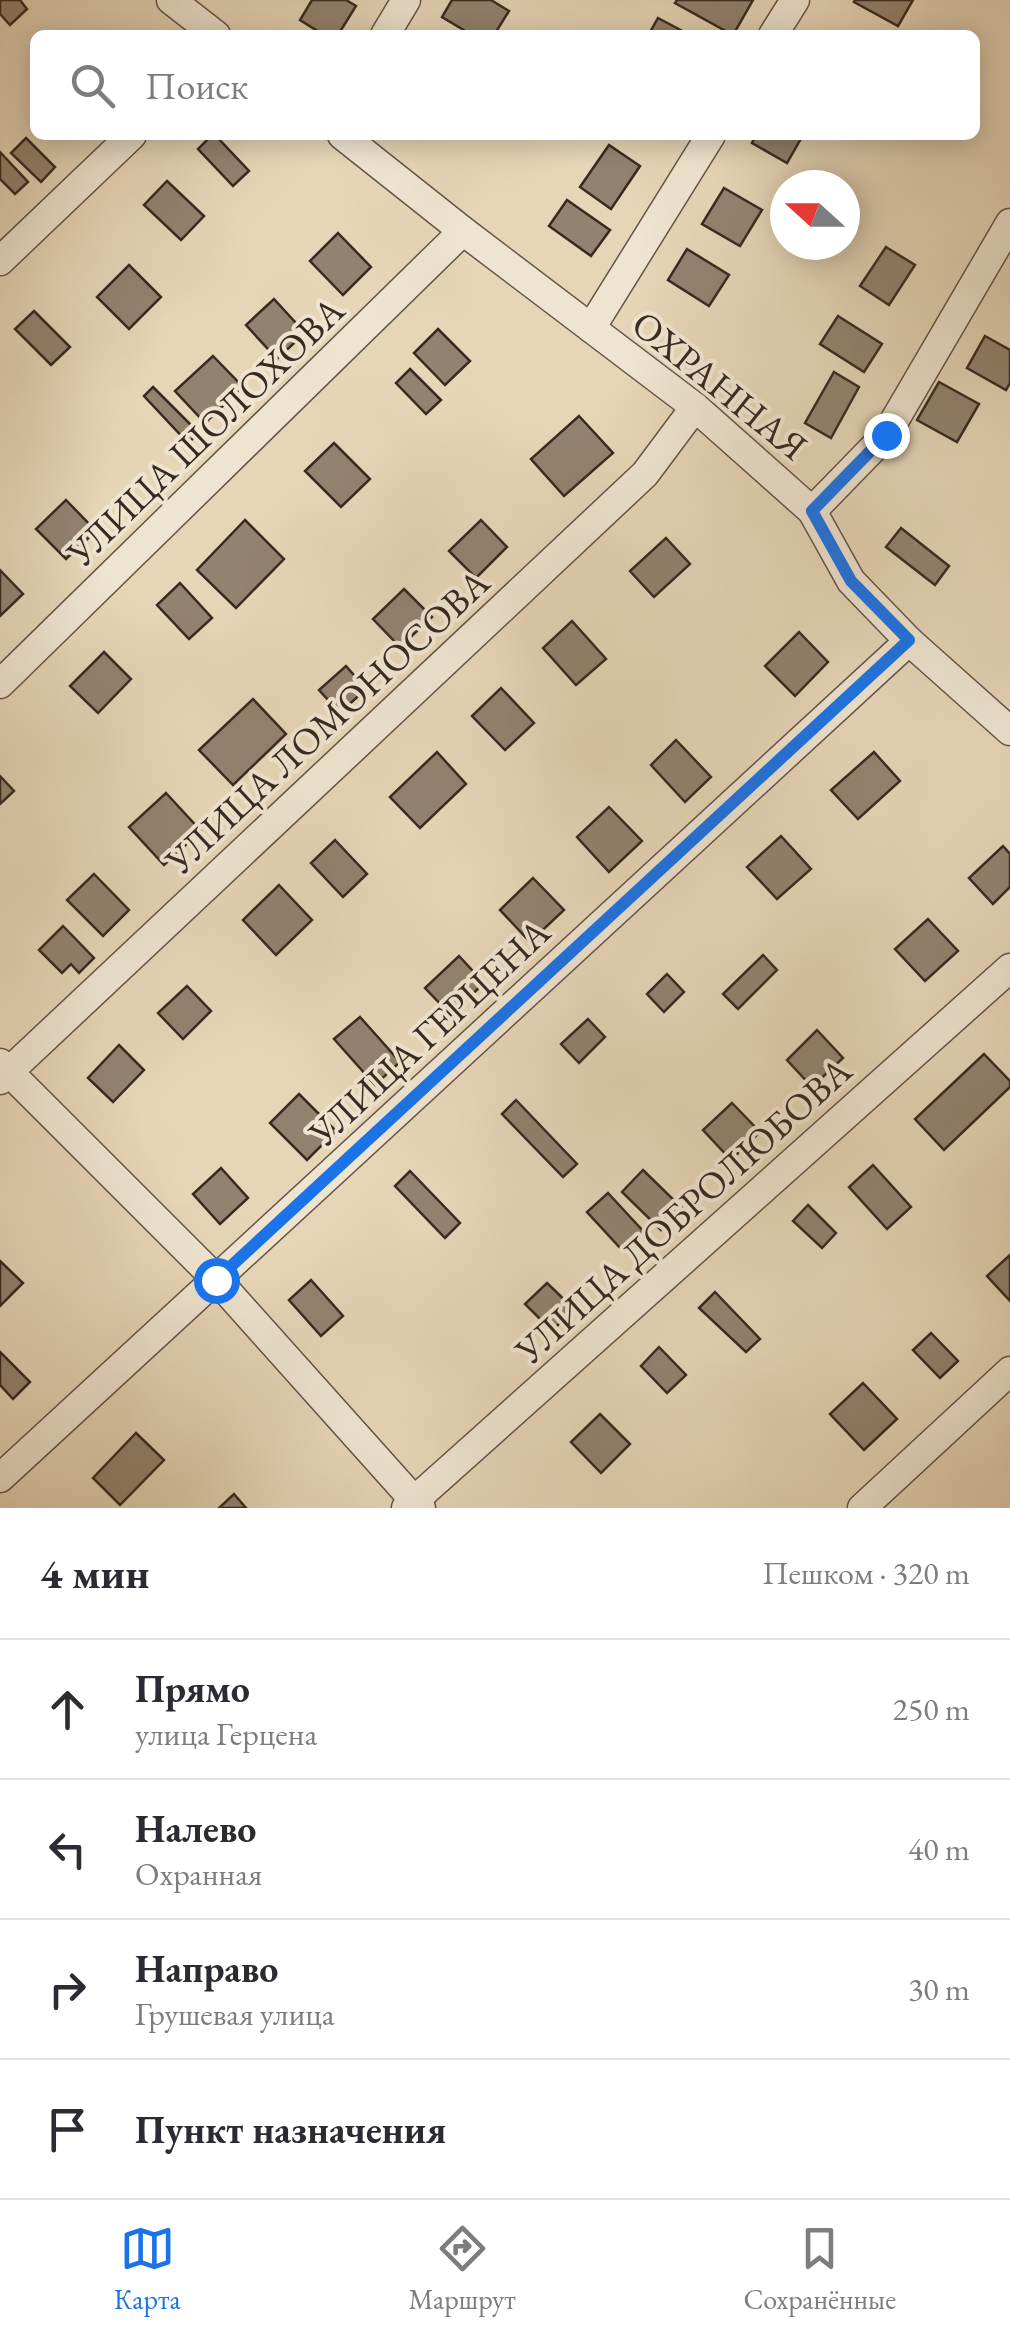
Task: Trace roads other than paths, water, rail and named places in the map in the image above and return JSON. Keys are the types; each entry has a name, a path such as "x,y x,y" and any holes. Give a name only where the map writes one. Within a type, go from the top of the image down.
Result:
{"street":[{"path":"171,0 210,30"},
{"path":"388,30 406,0"},
{"path":"776,30 795,0"},
{"path":"0,261 127,140"},
{"name":"ОХРАННАЯ","path":"348,140 696,407 812,511 851,581 909,640 1010,731"},
{"path":"591,328 708,140"},
{"path":"812,511 886,435 1010,223"},
{"name":"УЛИЦА ШОЛОХОВА","path":"0,684 463,231"},
{"name":"УЛИЦА ЛОМОНОСОВА","path":"3,1072 645,474 696,407"},
{"name":"УЛИЦА ГЕРЦЕНА","path":"0,1478 909,640"},
{"name":"УЛИЦА ДОБРОЛЮБОВА","path":"414,1505 1010,968"},
{"path":"3,1072 216,1280 414,1505"},
{"path":"862,1508 1010,1371"}]}
